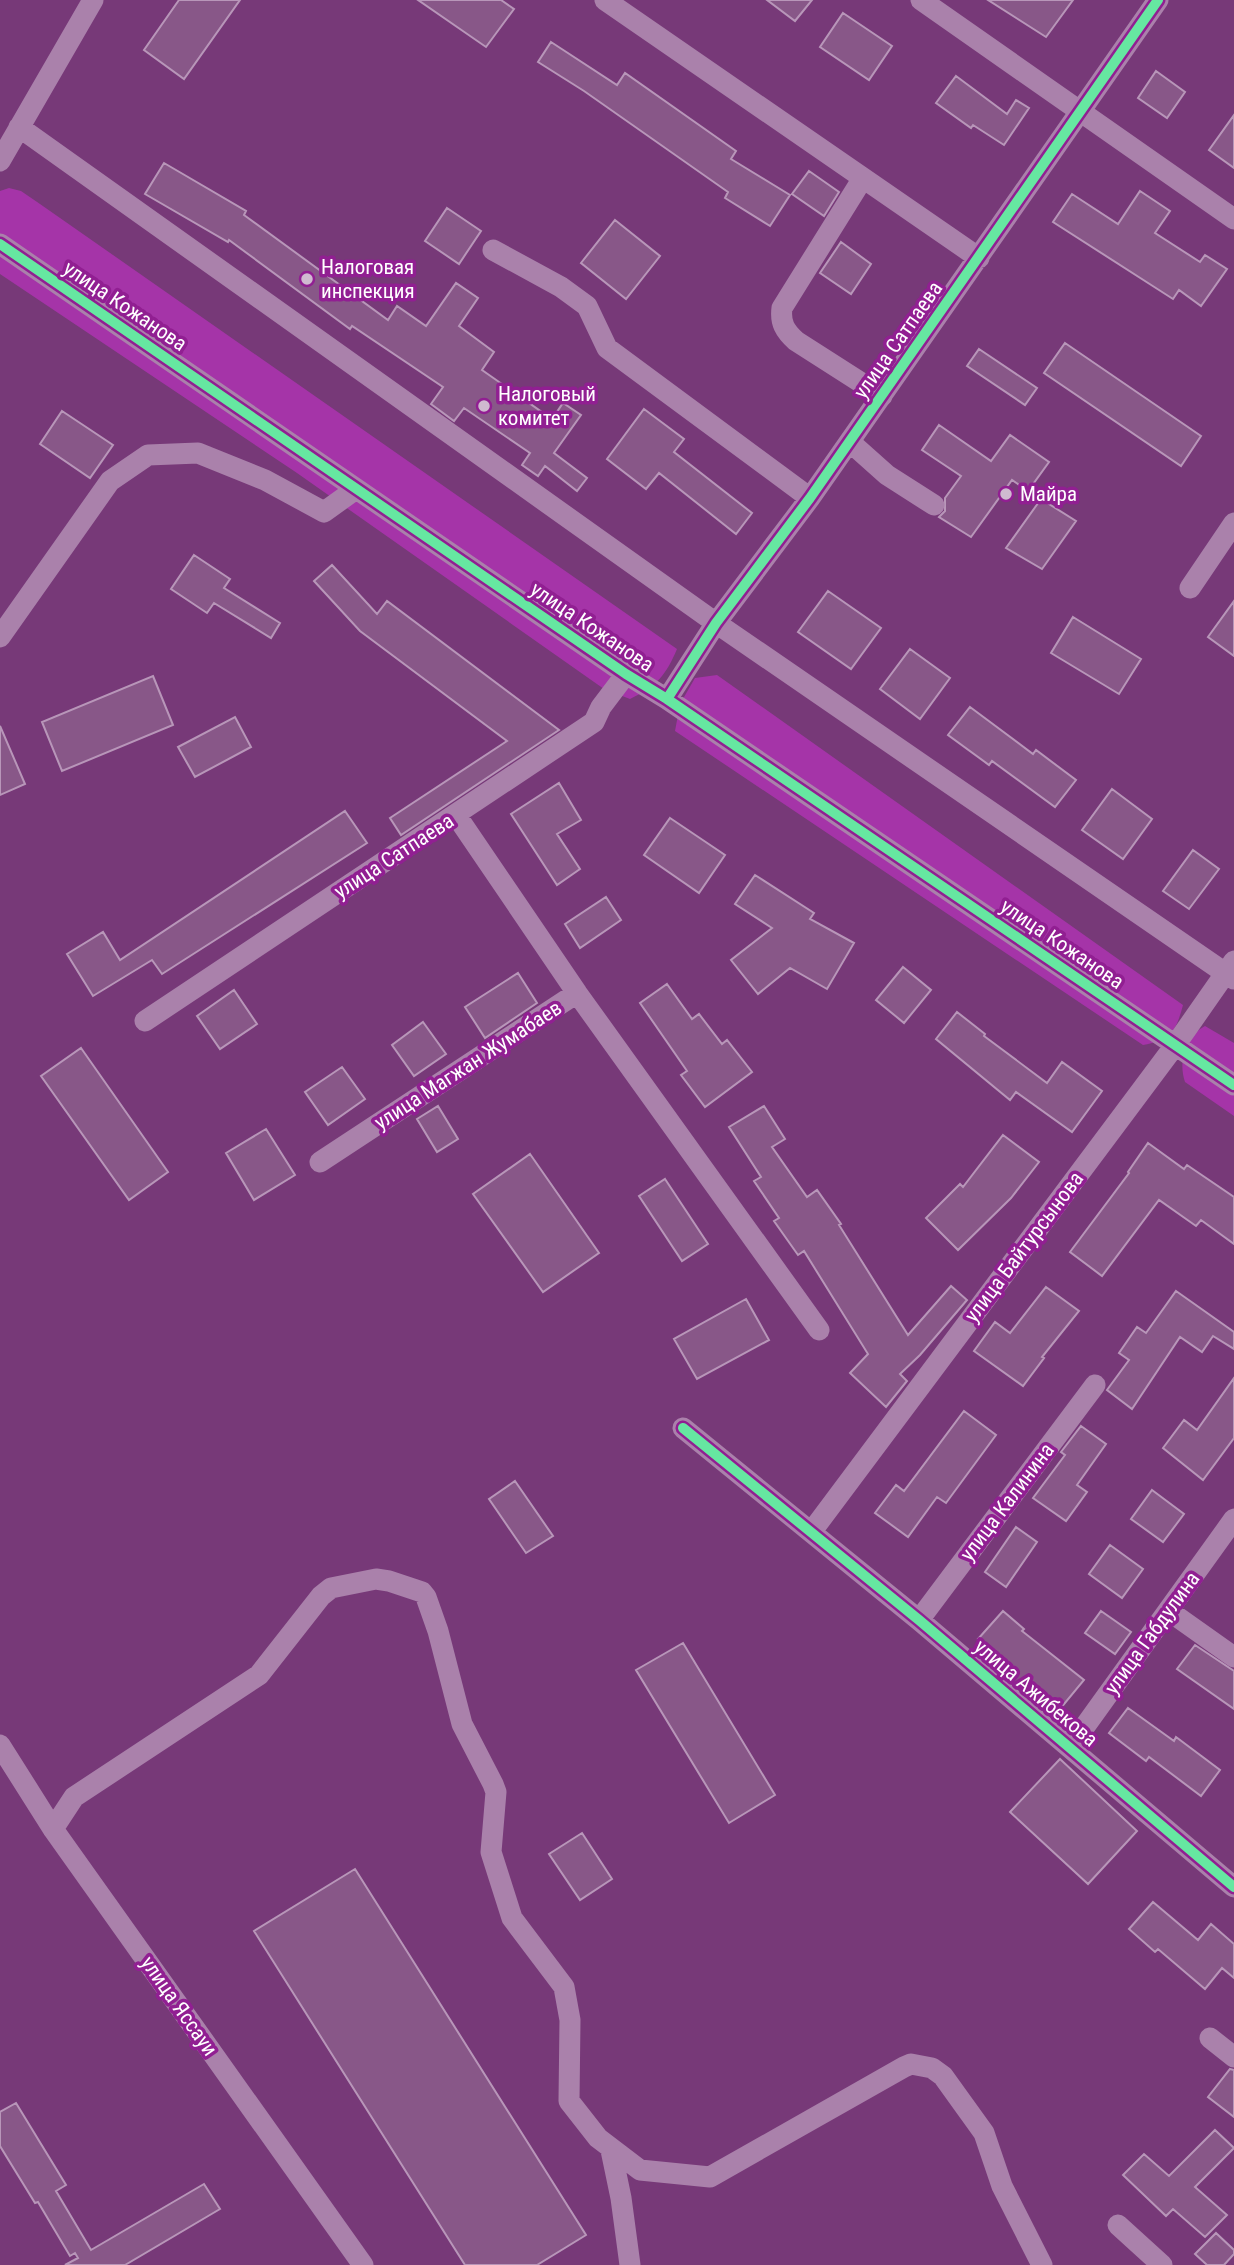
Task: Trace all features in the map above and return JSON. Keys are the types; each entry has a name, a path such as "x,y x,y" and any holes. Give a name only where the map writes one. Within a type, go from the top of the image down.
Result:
{"street":[{"path":"0,161 93,0"},
{"path":"605,0 979,258"},
{"path":"921,0 1234,219"},
{"name":"улица Сатпаева","path":"667,699 716,623 850,442 1158,0"},
{"path":"19,127 716,623 1231,971"},
{"path":"863,178 782,308 781,317 784,330 796,341 882,396"},
{"name":"улица Кожанова","path":"0,244 626,674 667,699 1234,1085"},
{"path":"493,250 561,287 587,306 607,348 810,498"},
{"path":"850,442 887,475 934,505"},
{"path":"0,637 110,481 148,455 198,453 265,480 324,512 356,489"},
{"path":"1190,588 1234,523"},
{"name":"улица Сатпаева","path":"145,1021 594,722 601,707 626,674"},
{"name":"улица Магжан Жумабаев","path":"320,1162 577,993 456,815"},
{"name":"улица Байтурсынова","path":"812,1531 1231,971"},
{"path":"577,993 819,1330"},
{"name":"улица Калинина","path":"919,1620 1095,1385"},
{"name":"улица Ажибекова","path":"683,1429 812,1531 1234,1887"},
{"name":"улица Габдулина","path":"1070,1747 1234,1519"},
{"path":"53,1829 74,1797 259,1675 321,1596 331,1588 376,1579 422,1592 438,1631 462,1724 496,1792 491,1852 512,1918 564,1987 570,2020 569,2101 598,2138 640,2170 710,2176 723,2172 904,2067 911,2064 932,2068 943,2076 984,2133 1002,2186 1042,2265"},
{"path":"1169,1611 1234,1657"},
{"name":"улица Яссауи","path":"0,1745 53,1829 363,2265"},
{"path":"1210,2038 1234,2057"},
{"path":"611,2150 630,2265"},
{"path":"1118,2225 1162,2265"}],"shaded area":[{"path":"9,188 21,191 40,204 677,649 664,673 654,684 630,699 604,689 297,473 0,274 0,191"},
{"path":"717,675 1183,1005 1175,1028 1166,1037 1143,1045 675,731 680,704 695,678"},
{"path":"1205,1026 1234,1043 1234,1116 1185,1082 1182,1066 1185,1050 1192,1036"}],"building":[{"path":"179,0 240,0 184,79 144,50"},
{"path":"418,0 501,0 514,9 486,47"},
{"path":"767,0 812,0 795,21"},
{"path":"988,0 1073,0 1046,37"},
{"path":"843,13 892,46 869,80 820,47"},
{"path":"551,42 617,85 625,73 736,151 731,159 790,195 770,226 725,198 728,192 538,62"},
{"path":"1156,71 1185,92 1167,118 1138,98"},
{"path":"956,76 1007,114 1016,100 1029,108 1004,145 973,125 971,128 936,103"},
{"path":"1234,115 1234,168 1209,150"},
{"path":"164,163 246,211 244,215 388,320 397,306 426,326 456,283 478,298 459,326 494,352 482,370 552,419 563,403 581,415 554,453 587,478 577,491 545,466 538,476 522,465 530,453 464,408 454,421 431,404 443,387 352,326 350,329 229,240 228,242 145,194"},
{"path":"809,171 839,192 824,216 792,194"},
{"path":"1140,191 1170,211 1155,233 1200,262 1205,255 1227,269 1201,306 1179,290 1173,299 1053,222 1072,194 1118,224"},
{"path":"447,208 481,231 459,264 425,241"},
{"path":"615,220 660,256 626,299 581,263"},
{"path":"841,242 871,264 851,294 820,273"},
{"path":"1065,343 1201,436 1181,466 1044,373"},
{"path":"979,349 1037,388 1025,405 967,366"},
{"path":"644,409 684,439 674,452 752,513 736,534 659,473 646,489 607,459"},
{"path":"62,411 113,445 90,478 40,444"},
{"path":"939,425 991,461 1010,435 1049,462 1028,491 1012,480 971,537 939,517 945,511 945,498 961,476 922,450"},
{"path":"1041,499 1076,521 1042,569 1006,548"},
{"path":"194,555 230,579 224,588 280,623 271,638 214,603 207,613 171,589"},
{"path":"332,565 377,614 387,601 559,730 401,835 390,818 507,741 360,631 314,581"},
{"path":"828,591 881,628 851,669 798,632"},
{"path":"1234,601 1234,656 1208,637"},
{"path":"1073,617 1141,659 1119,694 1051,653"},
{"path":"910,649 950,678 920,719 880,689"},
{"path":"153,676 173,725 62,771 42,722"},
{"path":"970,707 1033,754 1036,750 1076,780 1055,807 992,761 989,765 948,735"},
{"path":"235,717 251,747 195,777 178,747"},
{"path":"0,726 25,784 0,795"},
{"path":"559,783 581,820 557,834 580,869 557,885 511,814"},
{"path":"1112,789 1152,819 1123,859 1082,830"},
{"path":"345,811 367,843 162,974 152,960 93,996 67,954 103,932 120,960"},
{"path":"670,818 725,855 699,893 644,855"},
{"path":"1193,850 1219,869 1189,909 1163,891"},
{"path":"755,875 814,913 810,919 854,943 827,989 790,968 758,994 731,960 772,928 735,904"},
{"path":"606,897 621,920 580,948 565,924"},
{"path":"903,967 931,990 904,1023 876,1000"},
{"path":"518,973 537,1003 485,1038 465,1007"},
{"path":"667,984 692,1019 699,1014 722,1044 727,1040 752,1072 705,1107 681,1075 687,1071 640,1003"},
{"path":"234,990 257,1024 220,1049 197,1016"},
{"path":"957,1012 985,1034 984,1036 1047,1083 1062,1062 1102,1091 1072,1132 1016,1092 1010,1100 936,1039"},
{"path":"423,1022 446,1054 414,1076 392,1045"},
{"path":"81,1048 168,1172 129,1200 41,1076"},
{"path":"342,1067 365,1099 328,1125 305,1092"},
{"path":"438,1106 458,1139 437,1152 417,1119"},
{"path":"764,1106 785,1139 772,1147 807,1197 817,1190 841,1224 839,1225 908,1335 951,1286 967,1300 900,1374 907,1381 886,1407 850,1373 868,1354 804,1251 798,1255 774,1221 779,1218 754,1181 761,1177 729,1127"},
{"path":"266,1129 295,1175 254,1200 226,1153"},
{"path":"1003,1135 1039,1162 1011,1198 958,1250 926,1218 960,1184 963,1187"},
{"path":"1148,1143 1184,1169 1187,1165 1234,1197 1234,1244 1201,1220 1196,1226 1159,1200 1102,1276 1070,1252"},
{"path":"530,1154 599,1253 543,1292 473,1194"},
{"path":"665,1179 708,1244 682,1261 639,1196"},
{"path":"1046,1287 1079,1311 1042,1357 1044,1358 1023,1386 974,1351 995,1322 1010,1333"},
{"path":"1176,1291 1234,1332 1234,1349 1213,1336 1202,1352 1180,1337 1132,1409 1107,1390 1129,1360 1119,1353 1137,1327 1146,1333"},
{"path":"746,1299 769,1340 697,1379 674,1339"},
{"path":"1234,1378 1234,1438 1203,1480 1163,1448 1184,1420 1197,1430"},
{"path":"964,1411 996,1435 946,1503 937,1497 908,1537 875,1513 896,1485 904,1491"},
{"path":"1081,1426 1106,1444 1077,1485 1087,1492 1066,1521 1033,1498 1065,1455 1061,1452"},
{"path":"515,1481 553,1536 526,1553 489,1499"},
{"path":"1152,1490 1184,1514 1163,1542 1131,1519"},
{"path":"1016,1527 1037,1542 1006,1587 985,1572"},
{"path":"1110,1545 1143,1569 1122,1598 1089,1574"},
{"path":"1003,1611 1024,1629 1022,1631 1084,1680 1055,1715 1012,1682 1018,1674 978,1639"},
{"path":"1101,1611 1131,1632 1115,1654 1085,1633"},
{"path":"683,1643 775,1795 729,1823 636,1670"},
{"path":"1195,1645 1234,1671 1234,1709 1177,1669"},
{"path":"1128,1708 1174,1741 1176,1737 1220,1770 1201,1796 1149,1757 1146,1761 1109,1733"},
{"path":"1060,1759 1137,1831 1088,1884 1010,1812"},
{"path":"582,1833 612,1879 580,1900 549,1854"},
{"path":"355,1869 586,2235 537,2265 465,2265 254,1931"},
{"path":"1153,1902 1198,1940 1211,1924 1234,1944 1234,1978 1222,1968 1205,1989 1158,1949 1155,1952 1129,1929"},
{"path":"1230,2069 1234,2070 1234,2117 1208,2097"},
{"path":"16,2103 66,2185 56,2191 91,2250 204,2184 220,2209 125,2265 65,2265 78,2258 75,2253 70,2256 0,2146 0,2112"},
{"path":"1215,2130 1234,2148 1195,2187 1227,2215 1205,2237 1173,2209 1166,2216 1123,2175 1144,2154 1169,2176"},
{"path":"1216,2233 1234,2250 1234,2254 1224,2265 1207,2265 1195,2254"}],"cycle path":[{"path":"667,699 716,623 810,498 1158,0"},
{"path":"0,244 626,674 667,699 1234,1085"},
{"path":"683,1428 919,1620 1234,1887"}],"place":[{"name":"Налоговая инспекция","path":"307,279"},
{"name":"Налоговый комитет","path":"484,406"},
{"name":"Майра","path":"1006,494"}]}
